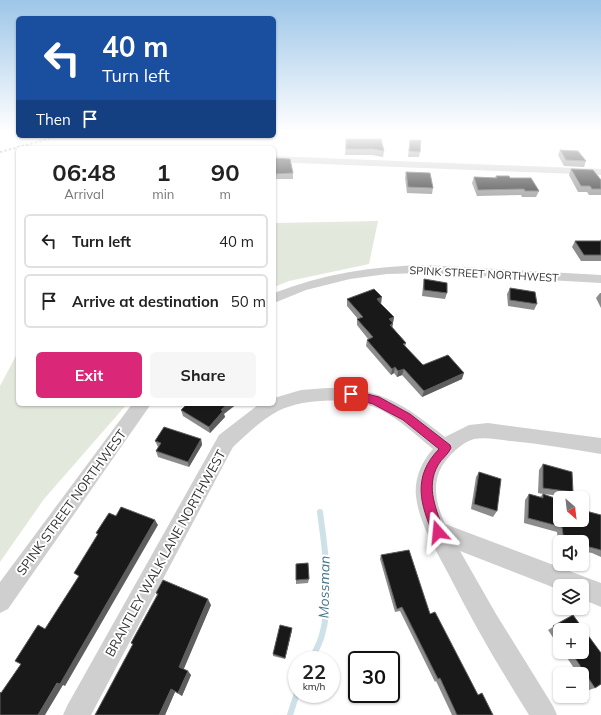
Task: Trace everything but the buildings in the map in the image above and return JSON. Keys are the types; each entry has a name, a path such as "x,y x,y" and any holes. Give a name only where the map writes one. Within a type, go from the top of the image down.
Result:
{"street":[{"path":"423,164 601,172"},
{"name":"SPINK STREET NORTHWEST","path":"276,297 302,286 350,275 387,270 426,269 601,279"},
{"name":"BRANTLEY WALK LANE NORTHWEST","path":"276,405 297,398 351,394 375,400 406,417 446,448"},
{"name":"SPINK STREET NORTHWEST","path":"0,601 141,406"},
{"name":"BRANTLEY WALK LANE NORTHWEST","path":"76,715 226,441 254,418 275,406"},
{"path":"544,715 473,599 438,532 426,495 427,478 433,462 454,440 469,433 484,430 524,434 601,446"},
{"path":"438,532 561,579"},
{"path":"589,590 601,594"}],"shaded area":[{"path":"378,221 369,264 289,281 276,286 276,223"},
{"path":"16,356 16,406 125,406 44,499 0,562 0,386"}],"waterway":[{"name":"Mossman","path":"316,651 321,638 325,620 328,589 320,512"},
{"name":"Mossman","path":"290,715 294,703"}],"route":[{"path":"351,394 375,400 406,417 446,448 433,462 427,478 426,495 438,532"}]}
